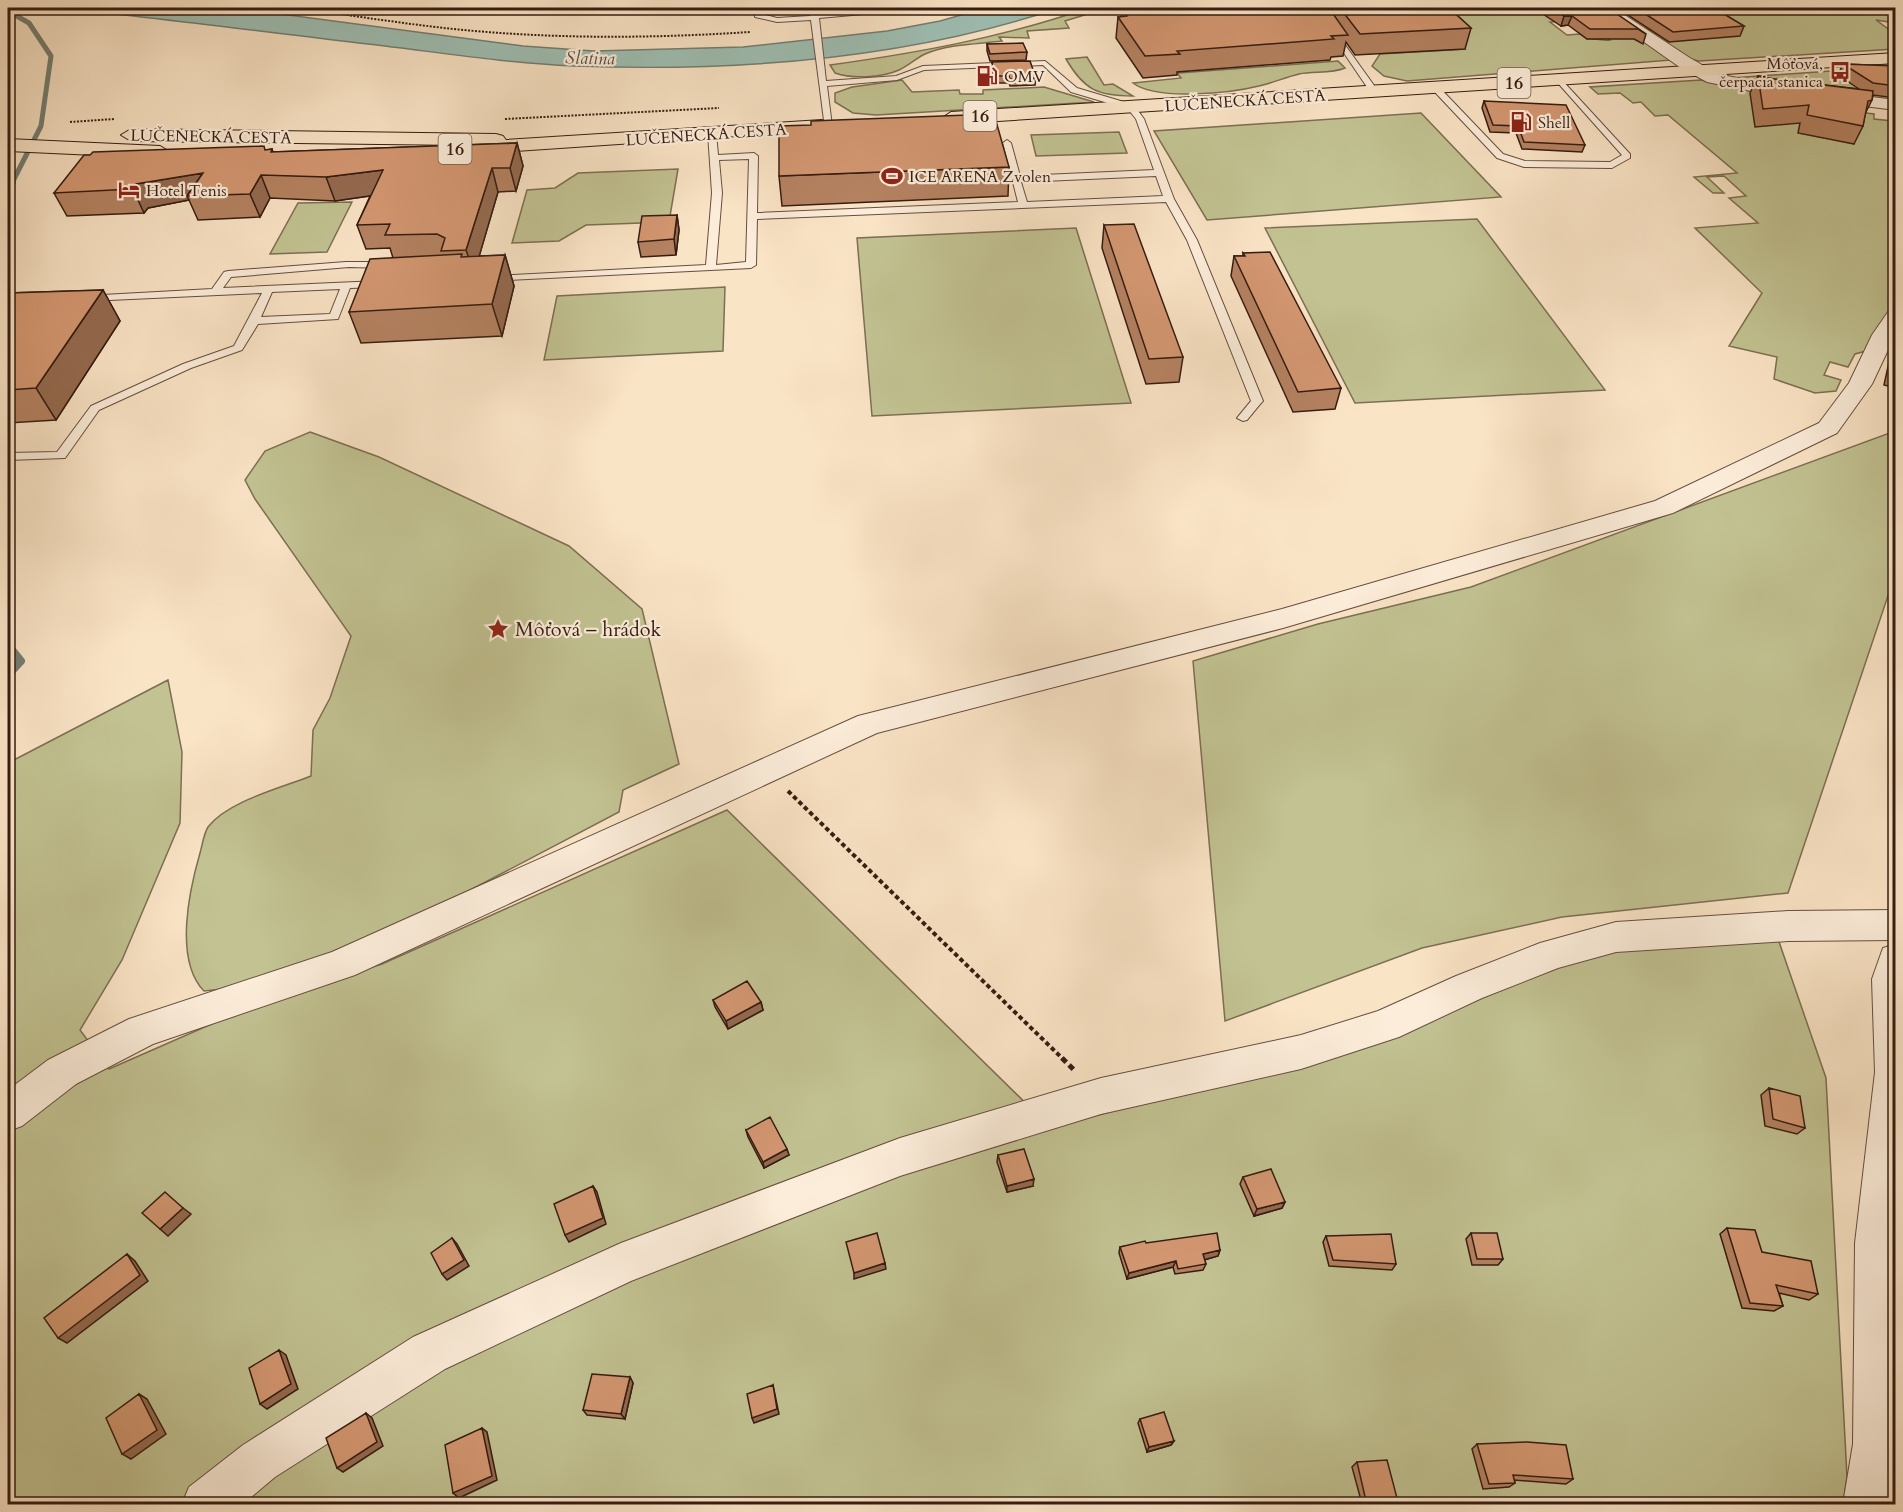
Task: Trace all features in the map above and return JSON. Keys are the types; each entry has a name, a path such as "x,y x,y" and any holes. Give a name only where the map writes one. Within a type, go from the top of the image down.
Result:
{"main road":[{"name":"LUČENECKÁ CESTA","path":"933,119 1896,58"},
{"name":"LUČENECKÁ CESTA","path":"8,130 60,146 89,150 301,154 525,146 851,124"},
{"name":"LUČENECKÁ CESTA","path":"8,145 594,141"},
{"path":"8,159 60,146"}],"street":[{"path":"1604,8 1699,71 1739,85 1896,105"},
{"path":"8,1113 62,1072 142,1031 342,964 592,849 769,772 869,724 1283,618 1664,507 1828,428 1860,384 1889,326"},
{"path":"206,1504 259,1461 429,1353 621,1264 900,1157 1101,1096 1301,1052 1386,1025 1469,987 1553,954 1616,937 1777,927 1896,925"},
{"path":"1867,1504 1876,1443 1876,1243 1894,1072 1890,979 1896,959"}],"lane":[{"path":"758,8 758,15 766,19 908,8"},
{"path":"813,8 828,126"},
{"path":"1324,21 1374,92"},
{"path":"823,84 897,78 923,68 1045,63 1074,90 1131,107 1142,123 1169,200 1192,240 1257,401 1243,418"},
{"path":"1435,88 1500,156 1524,164 1612,165 1627,156 1560,80"},
{"path":"711,268 717,193 712,133"},
{"path":"1007,142 1023,205"},
{"path":"486,279 751,266 754,156 713,158"},
{"path":"1016,178 1159,172"},
{"path":"753,216 1169,200"},
{"path":"215,292 228,274 349,265 399,264"},
{"path":"72,298 392,284"},
{"path":"254,321 334,317 346,286"},
{"path":"8,457 61,455 96,408 187,366 238,348 254,321 268,290"}],"path":[{"path":"298,8 497,32 607,37 693,36 760,32"},
{"path":"769,772 1101,1096"}],"green space":[{"path":"1088,8 1124,8 1104,9 1065,21 1069,28 1027,31 1029,38 999,37 1002,41 953,46 934,51 922,55 899,70 884,75 867,77 842,75 835,73 830,65 993,36"},
{"path":"1126,8 1179,73 1338,61 1345,68 1299,74 1259,86 1213,93 1176,94 1144,89 1133,83 1181,78"},
{"path":"1422,8 1541,8 1599,18 1550,22 1567,35 1580,34 1587,39 1610,40 1607,38 1630,30 1672,60 1407,81 1384,76 1372,66 1380,54 1465,49"},
{"path":"1644,8 1895,8 1895,20 1892,21 1895,23 1876,20 1895,34 1895,49 1699,61 1685,58 1640,27 1658,32"},
{"path":"1087,57 1104,85 1113,84 1133,96 1110,95 1086,84 1066,59"},
{"path":"1895,67 1895,102 1836,96 1731,78 1831,71 1835,73"},
{"path":"902,80 912,92 959,90 960,94 983,94 983,90 1044,87 1094,102 876,115 853,113 835,102 835,93 852,87"},
{"path":"1701,80 1751,91 1823,99 1824,102 1772,95 1774,101 1782,104 1784,117 1801,119 1799,133 1854,144 1856,132 1824,126 1826,113 1823,108 1874,114 1874,119 1893,121 1895,310 1866,351 1855,354 1848,367 1830,362 1824,375 1841,380 1836,391 1815,393 1774,379 1777,357 1729,346 1762,293 1695,228 1758,223 1729,198 1746,196 1724,176 1707,177 1724,193 1713,193 1694,177 1737,173 1668,115 1655,116 1641,102 1633,103 1620,93 1598,94 1590,87"},
{"path":"1421,113 1501,197 1207,220 1154,131"},
{"path":"1119,132 1127,153 1036,156 1031,135"},
{"path":"678,169 669,222 586,225 559,241 512,243 527,190 555,188 578,173"},
{"path":"352,202 327,252 270,254 298,203"},
{"path":"1477,219 1605,390 1355,403 1265,228"},
{"path":"1076,228 1131,403 872,416 857,238"},
{"path":"725,287 723,351 544,360 557,296"},
{"path":"1895,431 1895,575 1788,893 1562,917 1422,948 1225,1021 1193,661 1318,624 1471,587"},
{"path":"310,432 379,457 569,546 642,609 679,764 623,790 619,812 377,939 231,988 204,991 195,978 189,962 187,925 192,886 208,827 228,810 241,803 311,776 313,730 330,698 351,636 255,499 245,480 265,451"},
{"path":"168,680 182,752 180,823 122,960 80,1030 109,1069 271,998 382,964 727,810 1051,1128 1305,1059 1616,947 1777,936 1826,1078 1847,1477 1843,1504 8,1504 8,763"}],"water":[{"name":"Slatina","path":"62,8 235,8 523,46 594,51 743,47 887,31 940,21 986,8 1059,8 1000,26 880,51 758,64 635,67 548,65 497,60"}],"building":[{"path":"1127,8 1329,8 1348,35 1331,36 1334,39 1177,51 1180,54 1145,56 1118,17 1127,16 1122,10"},
{"path":"1340,8 1449,8 1471,28 1360,34"},
{"path":"1551,8 1608,8 1646,34 1638,29 1590,29 1572,16 1564,16"},
{"path":"1636,8 1714,8 1744,26 1673,32"},
{"path":"1023,43 1027,52 990,54 987,44"},
{"path":"1030,61 1036,78 1010,79 1009,76 996,76 992,62"},
{"path":"1843,64 1896,66 1896,86 1873,83"},
{"path":"1758,76 1873,91 1872,100 1868,101 1863,126 1807,115 1809,105 1763,109"},
{"path":"1484,101 1566,105 1585,145 1524,142 1518,126 1493,125"},
{"path":"994,114 1009,167 779,176 779,126 811,125 811,121"},
{"path":"517,143 510,168 492,168 466,250 441,251 445,238 437,234 385,235 390,224 357,225 383,170 326,177 261,175 250,194 187,196 203,173 136,184 133,189 54,193 84,155 90,155 93,152 264,146 265,150 272,149 271,152"},
{"path":"677,215 674,239 638,242 642,216"},
{"path":"1134,224 1183,357 1149,359 1104,225"},
{"path":"1270,252 1341,388 1298,392 1234,256 1245,256 1243,253"},
{"path":"462,254 461,257 505,255 492,304 349,312 370,259"},
{"path":"103,290 36,388 8,390 8,293"},
{"path":"1896,354 1896,373 1892,372"},
{"path":"747,981 761,1002 726,1021 713,1000"},
{"path":"1769,1088 1800,1096 1805,1128 1773,1119"},
{"path":"770,1117 787,1149 763,1162 746,1130"},
{"path":"1024,1149 1034,1179 1007,1186 998,1155"},
{"path":"1271,1169 1285,1202 1257,1209 1243,1177"},
{"path":"593,1186 603,1218 565,1235 554,1204"},
{"path":"165,1192 183,1208 160,1229 142,1213"},
{"path":"1727,1228 1755,1230 1762,1252 1811,1261 1818,1294 1776,1285 1783,1306 1750,1303"},
{"path":"877,1233 885,1263 854,1273 846,1242"},
{"path":"1217,1233 1220,1250 1203,1254 1206,1264 1178,1269 1176,1261 1129,1273 1120,1247 1145,1241 1146,1243"},
{"path":"1471,1233 1497,1233 1503,1259 1477,1259"},
{"path":"1391,1234 1396,1264 1333,1260 1326,1236"},
{"path":"452,1238 464,1260 442,1274 431,1253"},
{"path":"127,1254 140,1275 58,1338 44,1318"},
{"path":"279,1350 291,1384 260,1404 249,1368"},
{"path":"592,1374 630,1377 621,1414 583,1410"},
{"path":"773,1385 777,1409 752,1418 747,1394"},
{"path":"139,1394 157,1430 122,1454 106,1418"},
{"path":"1164,1412 1174,1441 1149,1447 1140,1419"},
{"path":"366,1413 377,1442 337,1468 326,1438"},
{"path":"482,1428 492,1476 453,1493 445,1445"},
{"path":"1527,1442 1566,1445 1573,1479 1513,1475 1515,1483 1489,1484 1477,1444"},
{"path":"1387,1460 1397,1498 1366,1501 1357,1462"}],"waterway":[{"path":"8,11 29,23 51,56 41,126 12,183"},
{"path":"8,192 13,182"},
{"path":"8,645 21,661 8,675"}],"place":[{"name":"Môťová, čerpacia stanica","path":"1840,72"},
{"name":"OMV","path":"987,76"},
{"name":"Shell","path":"1521,122"},
{"name":"ICE ARENA Zvolen","path":"892,176"},
{"name":"Hotel Tenis","path":"129,190"},
{"name":"Môťová – hrádok","path":"498,629"}]}
